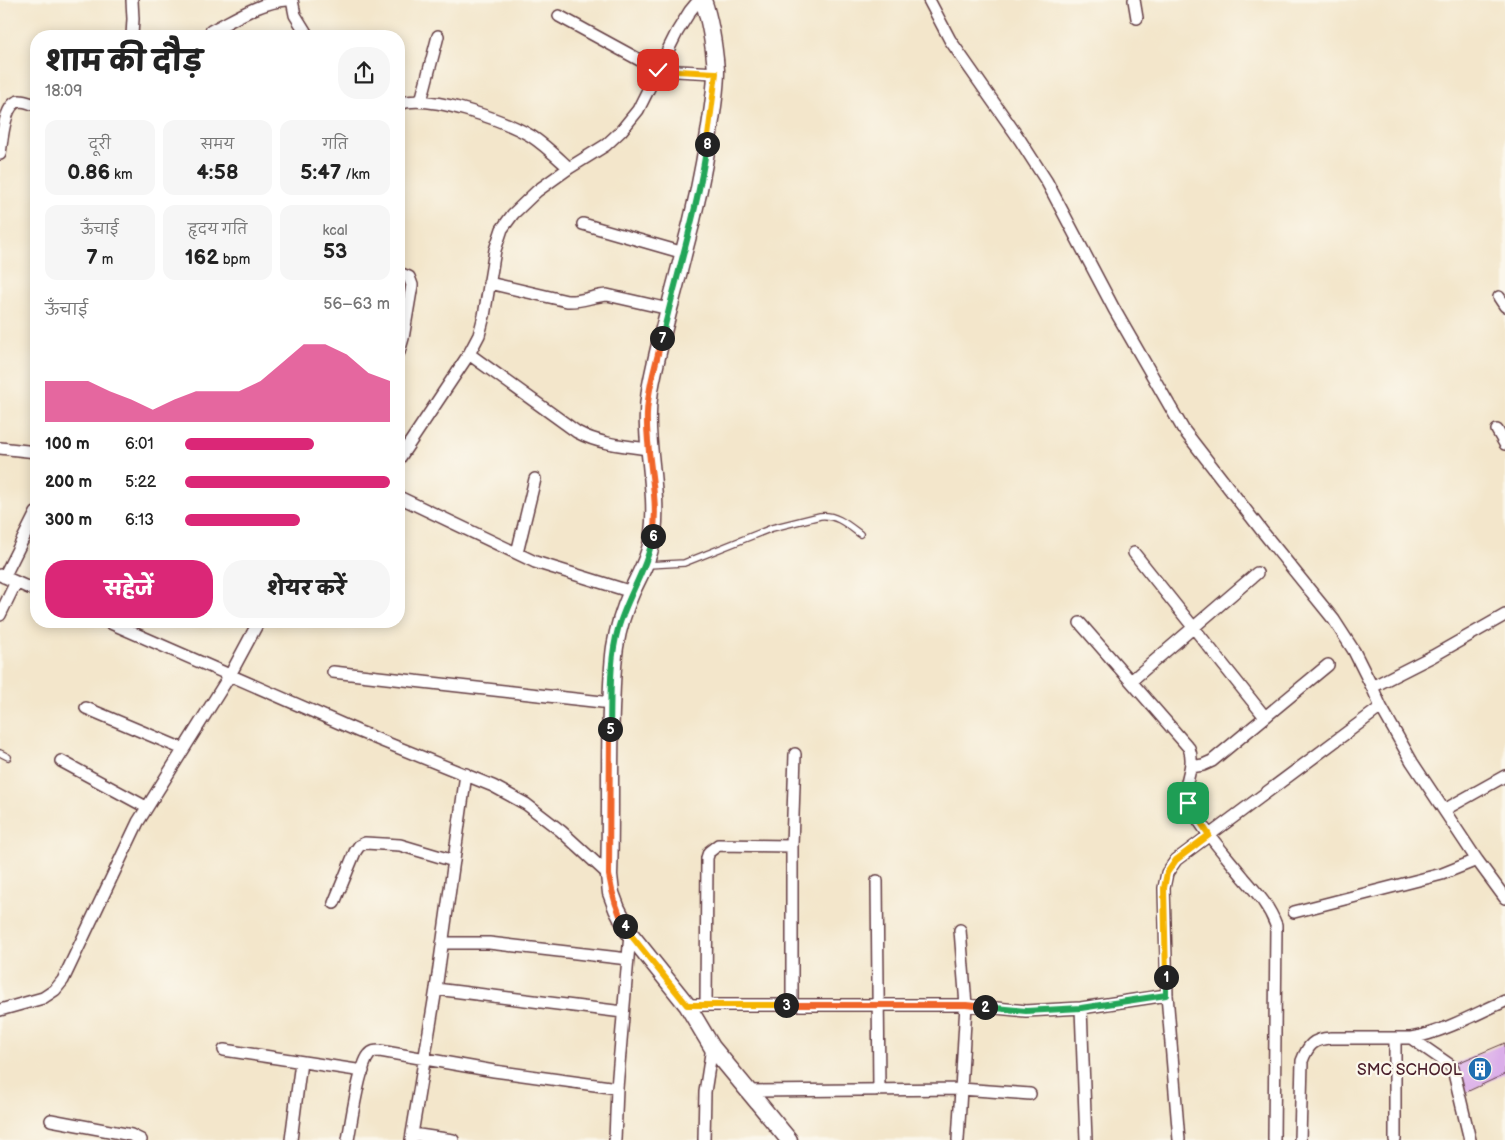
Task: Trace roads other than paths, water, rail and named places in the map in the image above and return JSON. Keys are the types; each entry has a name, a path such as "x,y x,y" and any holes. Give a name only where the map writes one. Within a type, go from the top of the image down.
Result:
{"street":[{"path":"132,0 132,30"},
{"path":"213,30 262,5 274,1 288,0"},
{"path":"292,0 296,15 305,30"},
{"path":"405,450 469,354 479,335 495,250 502,229 513,214 537,191 606,145 622,131 638,110 677,32 699,0"},
{"path":"703,0 713,36 716,73 705,160 650,388 647,413 654,506 654,532 646,565 632,592 618,630 615,647 609,760 609,875 617,910 630,934 687,1005 712,1047 750,1091 788,1140"},
{"path":"929,0 950,40 1047,182 1114,309 1183,428 1244,508 1334,620 1354,651 1381,706 1412,762 1476,860 1505,898"},
{"path":"1134,0 1137,18"},
{"path":"559,16 658,70 716,73"},
{"path":"421,101 438,36"},
{"path":"0,154 10,107 20,101 30,103"},
{"path":"405,102 421,101 464,109 489,117 543,144 569,168"},
{"path":"582,224 684,253"},
{"path":"405,275 409,277 412,285 405,326"},
{"path":"489,284 567,301 576,302 607,295 669,309"},
{"path":"469,354 589,439 649,449"},
{"path":"1497,430 1505,444"},
{"path":"0,448 30,451"},
{"path":"516,553 535,479"},
{"path":"405,500 535,562 632,592"},
{"path":"30,523 2,576 30,588"},
{"path":"1134,553 1265,717"},
{"path":"1131,681 1258,573"},
{"path":"0,615 16,582"},
{"path":"1372,687 1433,656 1505,615"},
{"path":"1080,623 1189,748 1192,760 1186,785 1188,803 1215,831 1265,902 1276,925 1274,1140"},
{"path":"122,628 360,732 493,786 526,804 561,831 609,875"},
{"path":"0,1010 43,998 55,990 63,980 110,878 146,807 230,675 255,628"},
{"path":"1191,767 1204,765 1212,761 1328,665"},
{"path":"333,672 611,703"},
{"path":"1180,1140 1166,995 1164,888 1167,873 1176,860 1381,706"},
{"path":"86,708 183,749"},
{"path":"792,1005 792,846 795,754"},
{"path":"61,761 146,807"},
{"path":"453,1140 411,1137 436,989 466,774"},
{"path":"1444,810 1505,776"},
{"path":"334,903 355,852 359,846 365,843 400,846 454,861"},
{"path":"706,1005 707,858 709,852 718,845 792,846"},
{"path":"1294,912 1442,874 1476,860"},
{"path":"877,881 878,1090"},
{"path":"958,1140 966,1005 960,930"},
{"path":"615,1140 617,1088 630,934"},
{"path":"442,943 489,943 628,959"},
{"path":"436,989 623,1012"},
{"path":"687,1005 966,1005 1026,1011 1081,1008 1166,995"},
{"path":"1300,1140 1302,1061 1312,1043 1320,1039 1330,1038 1411,1038 1436,1031 1505,1001"},
{"path":"1081,1008 1086,1140"},
{"path":"1395,1038 1395,1140"},
{"path":"1411,1038 1450,1065 1453,1070 1470,1140"},
{"path":"704,1140 704,1092 712,1047"},
{"path":"224,1050 362,1070"},
{"path":"348,1140 362,1070 370,1054 374,1051 494,1071 617,1088"},
{"path":"291,1140 301,1062"},
{"path":"750,1091 961,1089 1030,1094"},
{"path":"51,1120 131,1136 141,1140"}],"lane":[{"path":"646,565 684,563 772,528 820,516 833,516 860,534"},
{"path":"0,753 8,757"}],"place":[{"name":"SMC SCHOOL","path":"1480,1069"}]}
